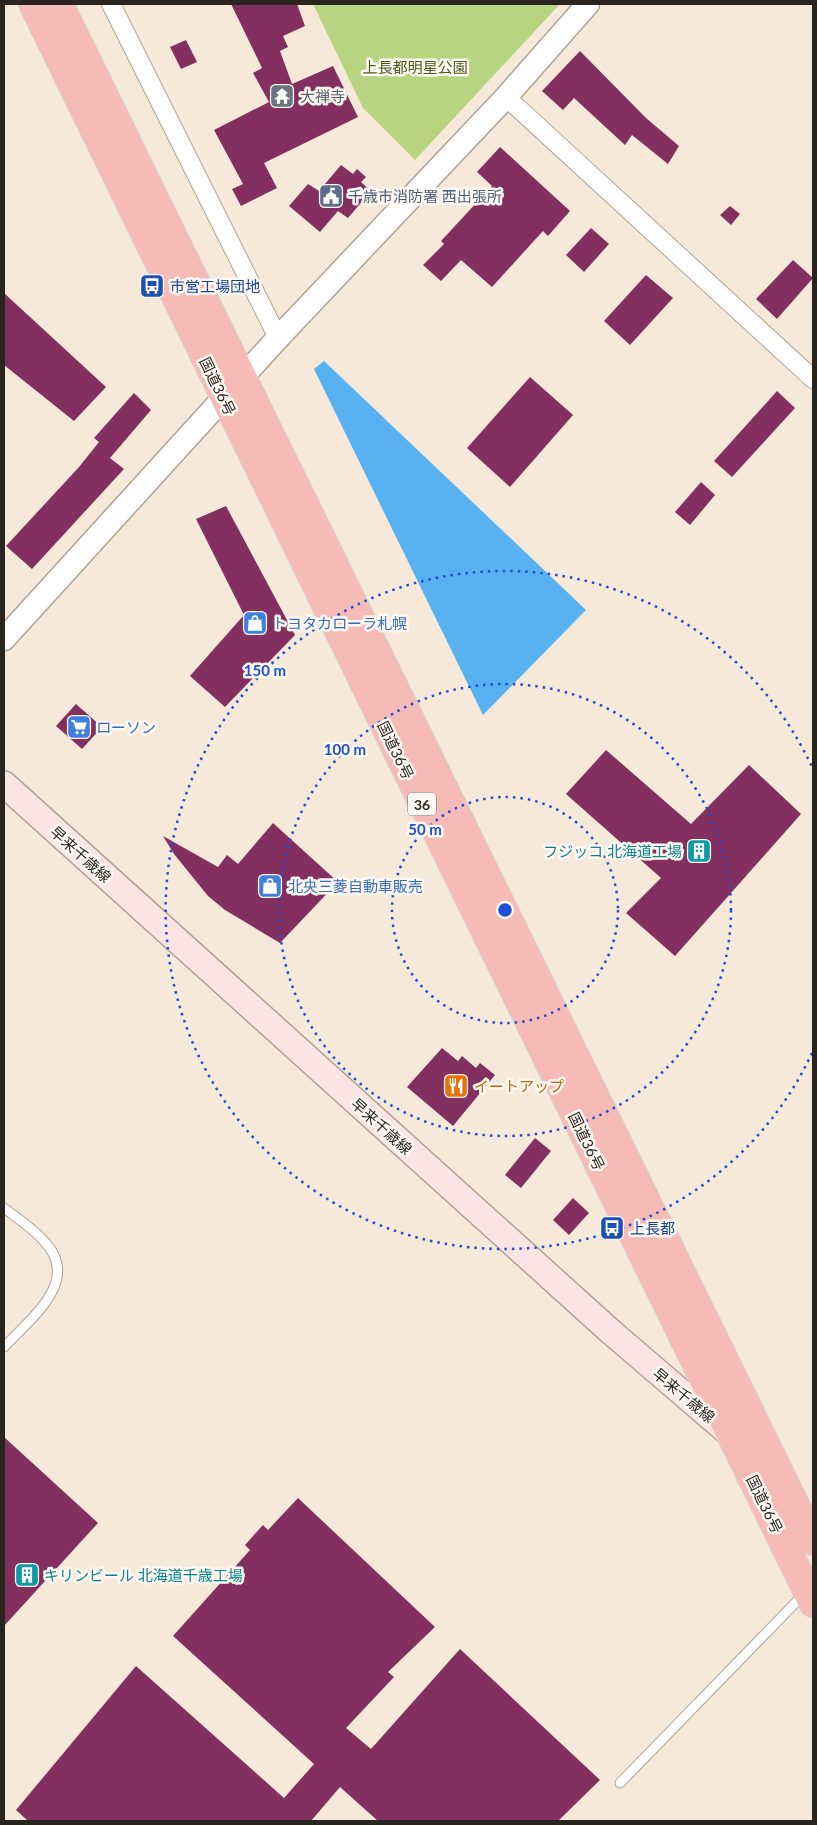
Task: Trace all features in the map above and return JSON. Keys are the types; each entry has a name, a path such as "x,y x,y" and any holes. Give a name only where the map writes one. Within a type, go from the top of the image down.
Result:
{"highway":[{"name":"国道36号","path":"33,4 223,398 810,1597"},
{"name":"国道36号","path":"59,4 244,377 813,1541"}],"main road":[{"name":"早来千歳線","path":"4,784 610,1332 730,1434 770,1454"}],"street":[{"path":"111,4 278,338"},
{"path":"4,639 278,338 506,97 588,4"},
{"path":"506,97 813,379"}],"lane":[{"path":"4,1208 44,1240 59,1263 57,1285 43,1306 4,1347"},
{"path":"620,1783 810,1597"}],"green space":[{"name":"上長都明星公園","path":"313,4 560,4 415,160 363,108"}],"water":[{"path":"324,361 586,610 483,715 314,369"}],"building":[{"path":"231,4 297,4 305,26 283,36 288,47 280,51 292,84 333,66 358,117 264,163 277,188 241,206 232,189 243,184 214,130 269,102 253,73 262,68"},
{"path":"186,40 197,62 181,69 170,47"},
{"path":"580,51 646,118 679,146 668,164 632,135 625,145 574,98 563,110 542,91"},
{"path":"500,147 570,211 548,236 543,231 492,287 461,260 441,281 423,265 444,244 441,241 492,186 477,172"},
{"path":"341,165 353,174 357,169 366,177 361,182 371,191 348,218 338,211 320,232 289,206 308,184 319,191"},
{"path":"730,206 740,214 731,225 720,215"},
{"path":"591,228 609,244 584,272 566,255"},
{"path":"793,260 813,278 777,319 756,299"},
{"path":"646,275 673,298 630,345 604,321"},
{"path":"4,293 106,387 74,421 4,365"},
{"path":"530,377 573,415 510,487 467,448"},
{"path":"777,391 795,408 732,477 714,461"},
{"path":"134,393 151,410 110,458 124,469 32,569 6,546 79,467 99,442 94,438"},
{"path":"701,482 715,495 690,525 675,512"},
{"path":"226,506 295,635 225,707 190,676 244,615 196,519"},
{"name":"ローソン","path":"76,704 102,727 82,749 56,726"},
{"name":"フジッコ 北海道工場","path":"606,750 691,824 749,765 801,814 675,956 626,913 661,878 566,794"},
{"path":"273,823 338,882 280,943 225,910 208,896 174,854 163,836 218,867 227,855 238,864"},
{"path":"442,1048 458,1061 462,1056 476,1068 480,1063 495,1075 453,1126 407,1087"},
{"path":"535,1138 551,1151 521,1188 505,1175"},
{"path":"573,1198 589,1213 569,1235 553,1220"},
{"name":"キリンビール 北海道千歳工場","path":"4,1437 98,1523 4,1626"},
{"path":"298,1498 435,1627 388,1672 394,1677 346,1728 371,1749 460,1649 600,1780 558,1821 378,1821 340,1787 311,1821 28,1821 16,1810 136,1666 284,1798 314,1764 173,1636 250,1550 245,1545 263,1525 268,1530"}],"place":[{"name":"大禅寺","path":"282,96"},
{"name":"千歳市消防署 西出張所","path":"331,196"},
{"name":"市営工場団地","path":"152,286"},
{"name":"トヨタカローラ札幌","path":"255,623"},
{"name":"ローソン","path":"79,727"},
{"name":"フジッコ 北海道工場","path":"699,851"},
{"name":"北央三菱自動車販売","path":"270,886"},
{"name":"イートアップ","path":"456,1086"},
{"name":"上長都","path":"612,1228"},
{"name":"キリンビール 北海道千歳工場","path":"27,1575"}]}
